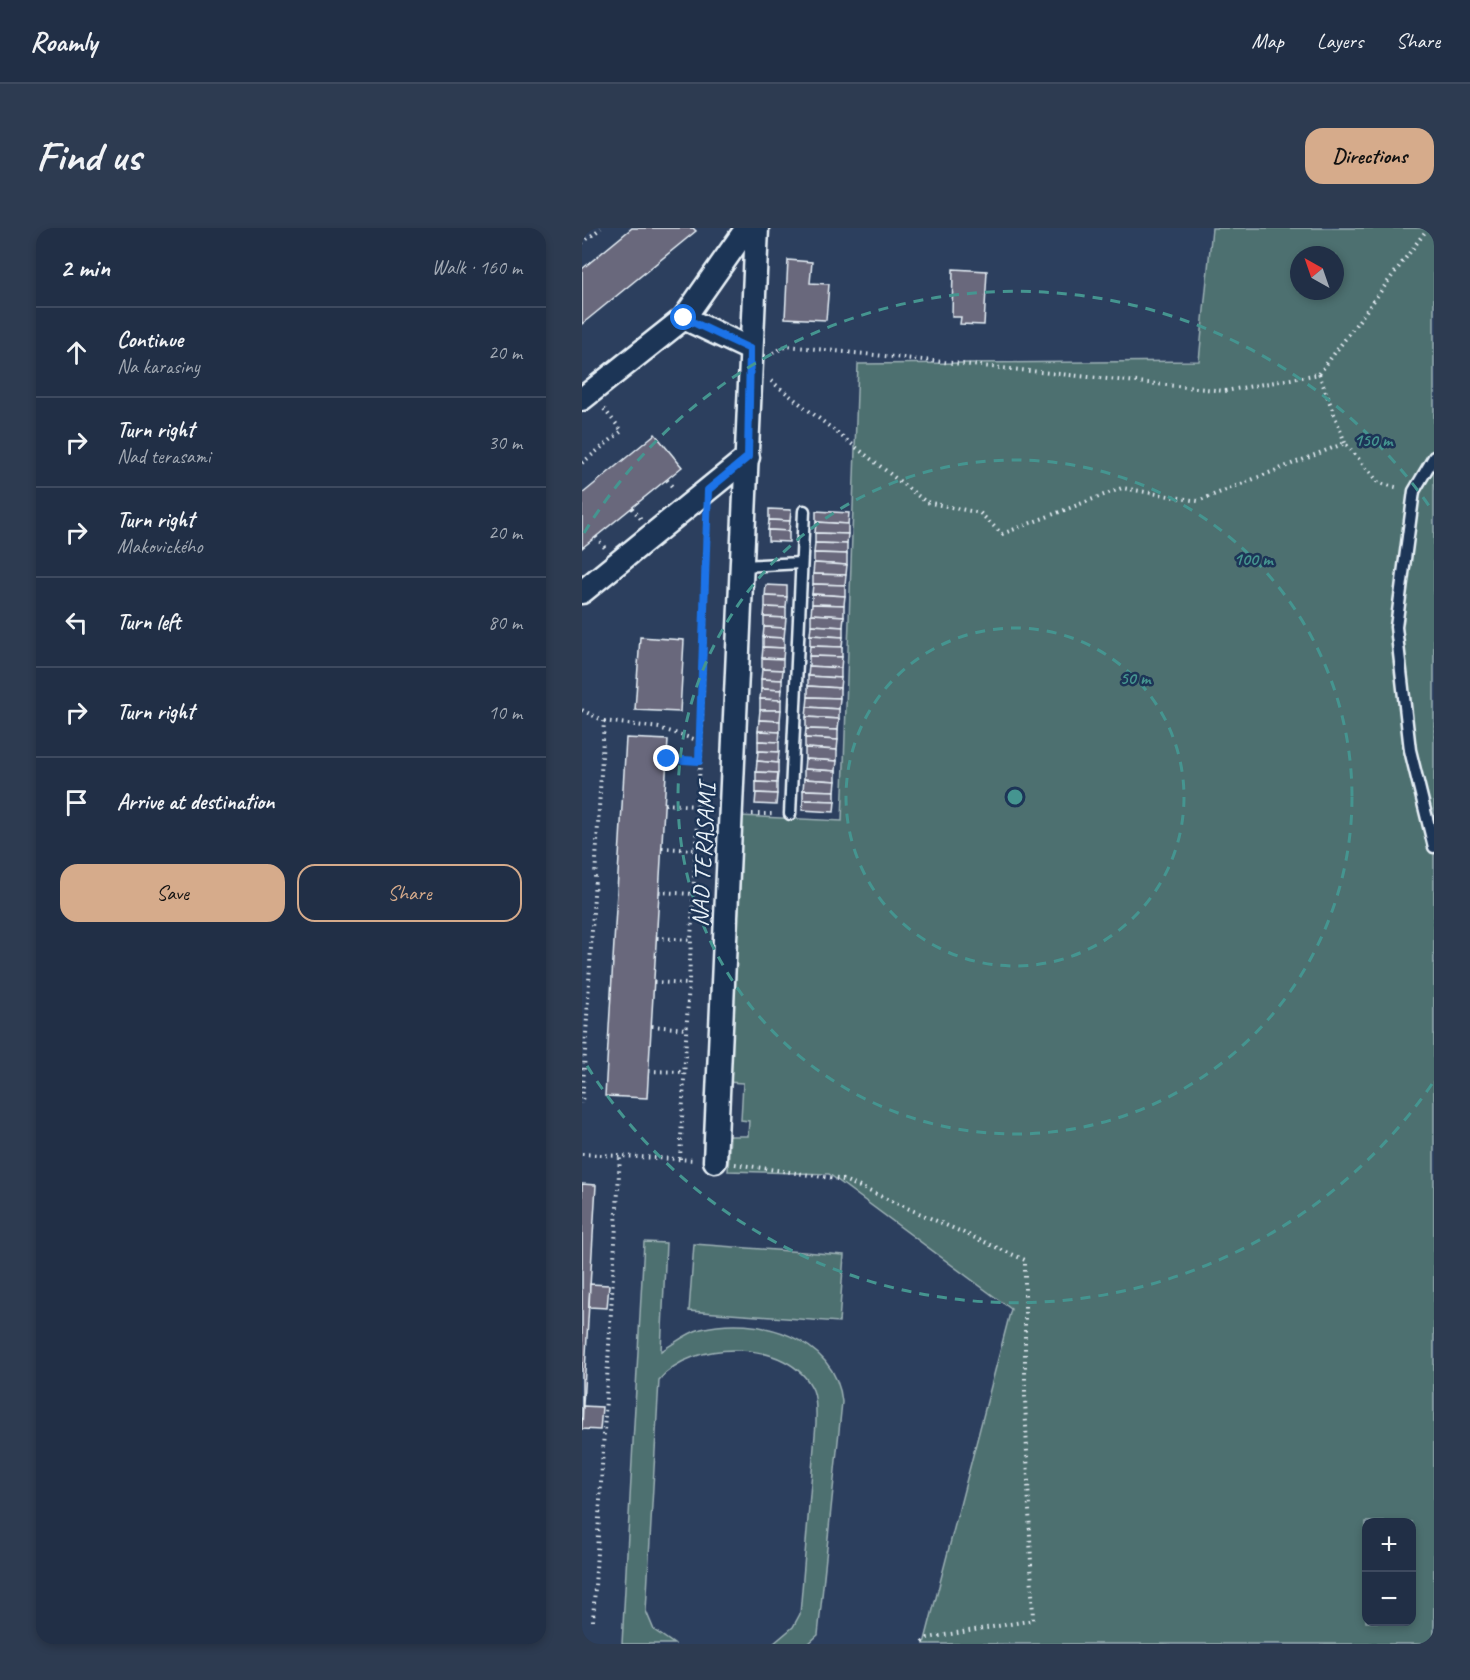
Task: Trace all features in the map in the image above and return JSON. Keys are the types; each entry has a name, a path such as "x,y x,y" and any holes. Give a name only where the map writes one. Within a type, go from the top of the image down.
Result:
{"street":[{"path":"582,399 684,318 747,228"},
{"name":"NAD TERASAMI","path":"715,1161 748,457 756,228"},
{"path":"684,318 750,357"},
{"path":"582,592 748,457"}],"lane":[{"path":"1434,457 1414,491 1396,627 1410,750 1434,847"},
{"path":"790,814 804,511"},
{"path":"743,566 801,563"}],"path":[{"path":"582,243 601,228"},
{"path":"750,357 787,346 1225,391 1319,374 1428,228"},
{"path":"750,357 926,502 980,513 1002,534 1122,488 1198,501 1345,443"},
{"path":"1319,374 1345,443 1379,483 1414,491"},
{"path":"582,463 622,431 608,415"},
{"path":"680,1159 701,741 708,490"},
{"path":"582,710 604,722 659,728 701,741"},
{"path":"582,1104 584,1036 604,722"},
{"path":"667,759 699,761"},
{"path":"664,804 697,806"},
{"path":"732,813 790,814"},
{"path":"662,848 695,850"},
{"path":"659,892 693,894"},
{"path":"657,938 691,940"},
{"path":"654,982 688,984"},
{"path":"651,1026 686,1029"},
{"path":"649,1071 684,1072"},
{"path":"582,1154 715,1161 844,1180 1025,1260 1025,1397 1034,1620 928,1638 921,1644"},
{"path":"593,1621 620,1156"}],"green space":[{"path":"1212,228 1434,228 1434,1644 924,1644 1011,1309 829,1174 728,1171 730,1136 748,1136 749,1121 741,1120 743,1083 726,1082 741,816 842,821 858,364 1199,361"},
{"path":"644,1242 666,1243 661,1351 701,1329 723,1325 745,1325 790,1336 809,1347 825,1361 836,1380 842,1402 818,1635 808,1644 773,1644 793,1627 800,1614 816,1423 814,1394 801,1373 784,1361 763,1353 739,1350 716,1351 693,1357 674,1367 659,1380 646,1611 654,1630 674,1644 622,1644"},
{"path":"694,1244 844,1255 839,1322 689,1311"}],"building":[{"path":"632,228 693,228 696,231 582,324 582,269"},
{"path":"788,260 812,262 810,283 829,284 826,320 785,318"},
{"path":"953,269 987,271 984,325 960,324 961,317 952,317"},
{"path":"655,434 682,467 582,548 582,494"},
{"path":"769,509 791,510 790,521 769,520"},
{"path":"816,511 849,513 848,524 816,522"},
{"path":"769,520 790,521 789,531 768,530"},
{"path":"816,522 848,524 848,534 815,533"},
{"path":"768,530 789,531 789,542 768,541"},
{"path":"815,533 848,534 847,544 815,543"},
{"path":"815,543 847,544 847,554 814,553"},
{"path":"814,553 847,554 847,565 814,563"},
{"path":"814,563 847,565 846,575 813,574"},
{"path":"813,574 846,575 845,585 813,584"},
{"path":"813,584 845,585 845,596 812,594"},
{"path":"766,585 787,586 787,597 765,596"},
{"path":"812,594 845,596 844,605 812,604"},
{"path":"765,596 787,597 786,608 765,607"},
{"path":"812,604 844,605 844,616 811,614"},
{"path":"765,607 786,608 786,618 764,617"},
{"path":"811,614 844,616 843,627 811,625"},
{"path":"764,617 786,618 785,628 764,627"},
{"path":"811,625 843,627 843,637 810,635"},
{"path":"764,627 785,628 784,638 763,637"},
{"path":"810,635 843,637 842,647 810,646"},
{"path":"640,637 684,640 680,712 635,710"},
{"path":"763,637 784,638 784,648 763,647"},
{"path":"810,646 842,647 842,657 809,656"},
{"path":"763,647 784,648 783,659 762,658"},
{"path":"809,656 842,657 841,668 809,666"},
{"path":"762,658 783,659 783,670 762,669"},
{"path":"809,666 841,668 841,678 808,676"},
{"path":"762,669 783,670 782,680 761,679"},
{"path":"808,676 841,678 840,688 808,686"},
{"path":"761,679 782,680 782,690 761,689"},
{"path":"808,686 840,688 840,698 808,697"},
{"path":"761,689 782,690 781,700 760,699"},
{"path":"808,697 840,698 839,709 807,707"},
{"path":"760,699 781,700 781,710 760,710"},
{"path":"807,707 839,709 839,719 806,717"},
{"path":"760,710 781,710 780,721 759,720"},
{"path":"806,717 839,719 838,730 806,729"},
{"path":"759,720 780,721 780,732 758,731"},
{"path":"806,729 838,730 838,740 805,738"},
{"path":"758,731 780,732 779,742 758,741"},
{"path":"626,738 668,740 647,1098 605,1096"},
{"path":"805,738 838,740 837,750 805,748"},
{"path":"758,741 779,742 779,752 758,751"},
{"path":"805,748 837,750 837,761 805,759"},
{"path":"758,751 779,752 778,763 757,761"},
{"path":"805,759 837,761 836,771 804,769"},
{"path":"757,761 778,763 778,773 756,772"},
{"path":"804,769 836,771 836,781 804,779"},
{"path":"756,772 778,773 777,783 756,782"},
{"path":"804,779 836,781 835,791 803,790"},
{"path":"756,782 777,783 777,794 756,793"},
{"path":"803,790 835,791 835,801 803,800"},
{"path":"756,793 777,794 776,805 755,804"},
{"path":"803,800 835,801 834,812 802,810"},
{"path":"582,1184 596,1185 582,1422"},
{"path":"590,1284 609,1285 607,1308 589,1307"},
{"path":"583,1406 602,1407 600,1430 582,1429"}],"route":[{"path":"667,759 699,761 708,490 748,457 750,349 684,318"}]}
